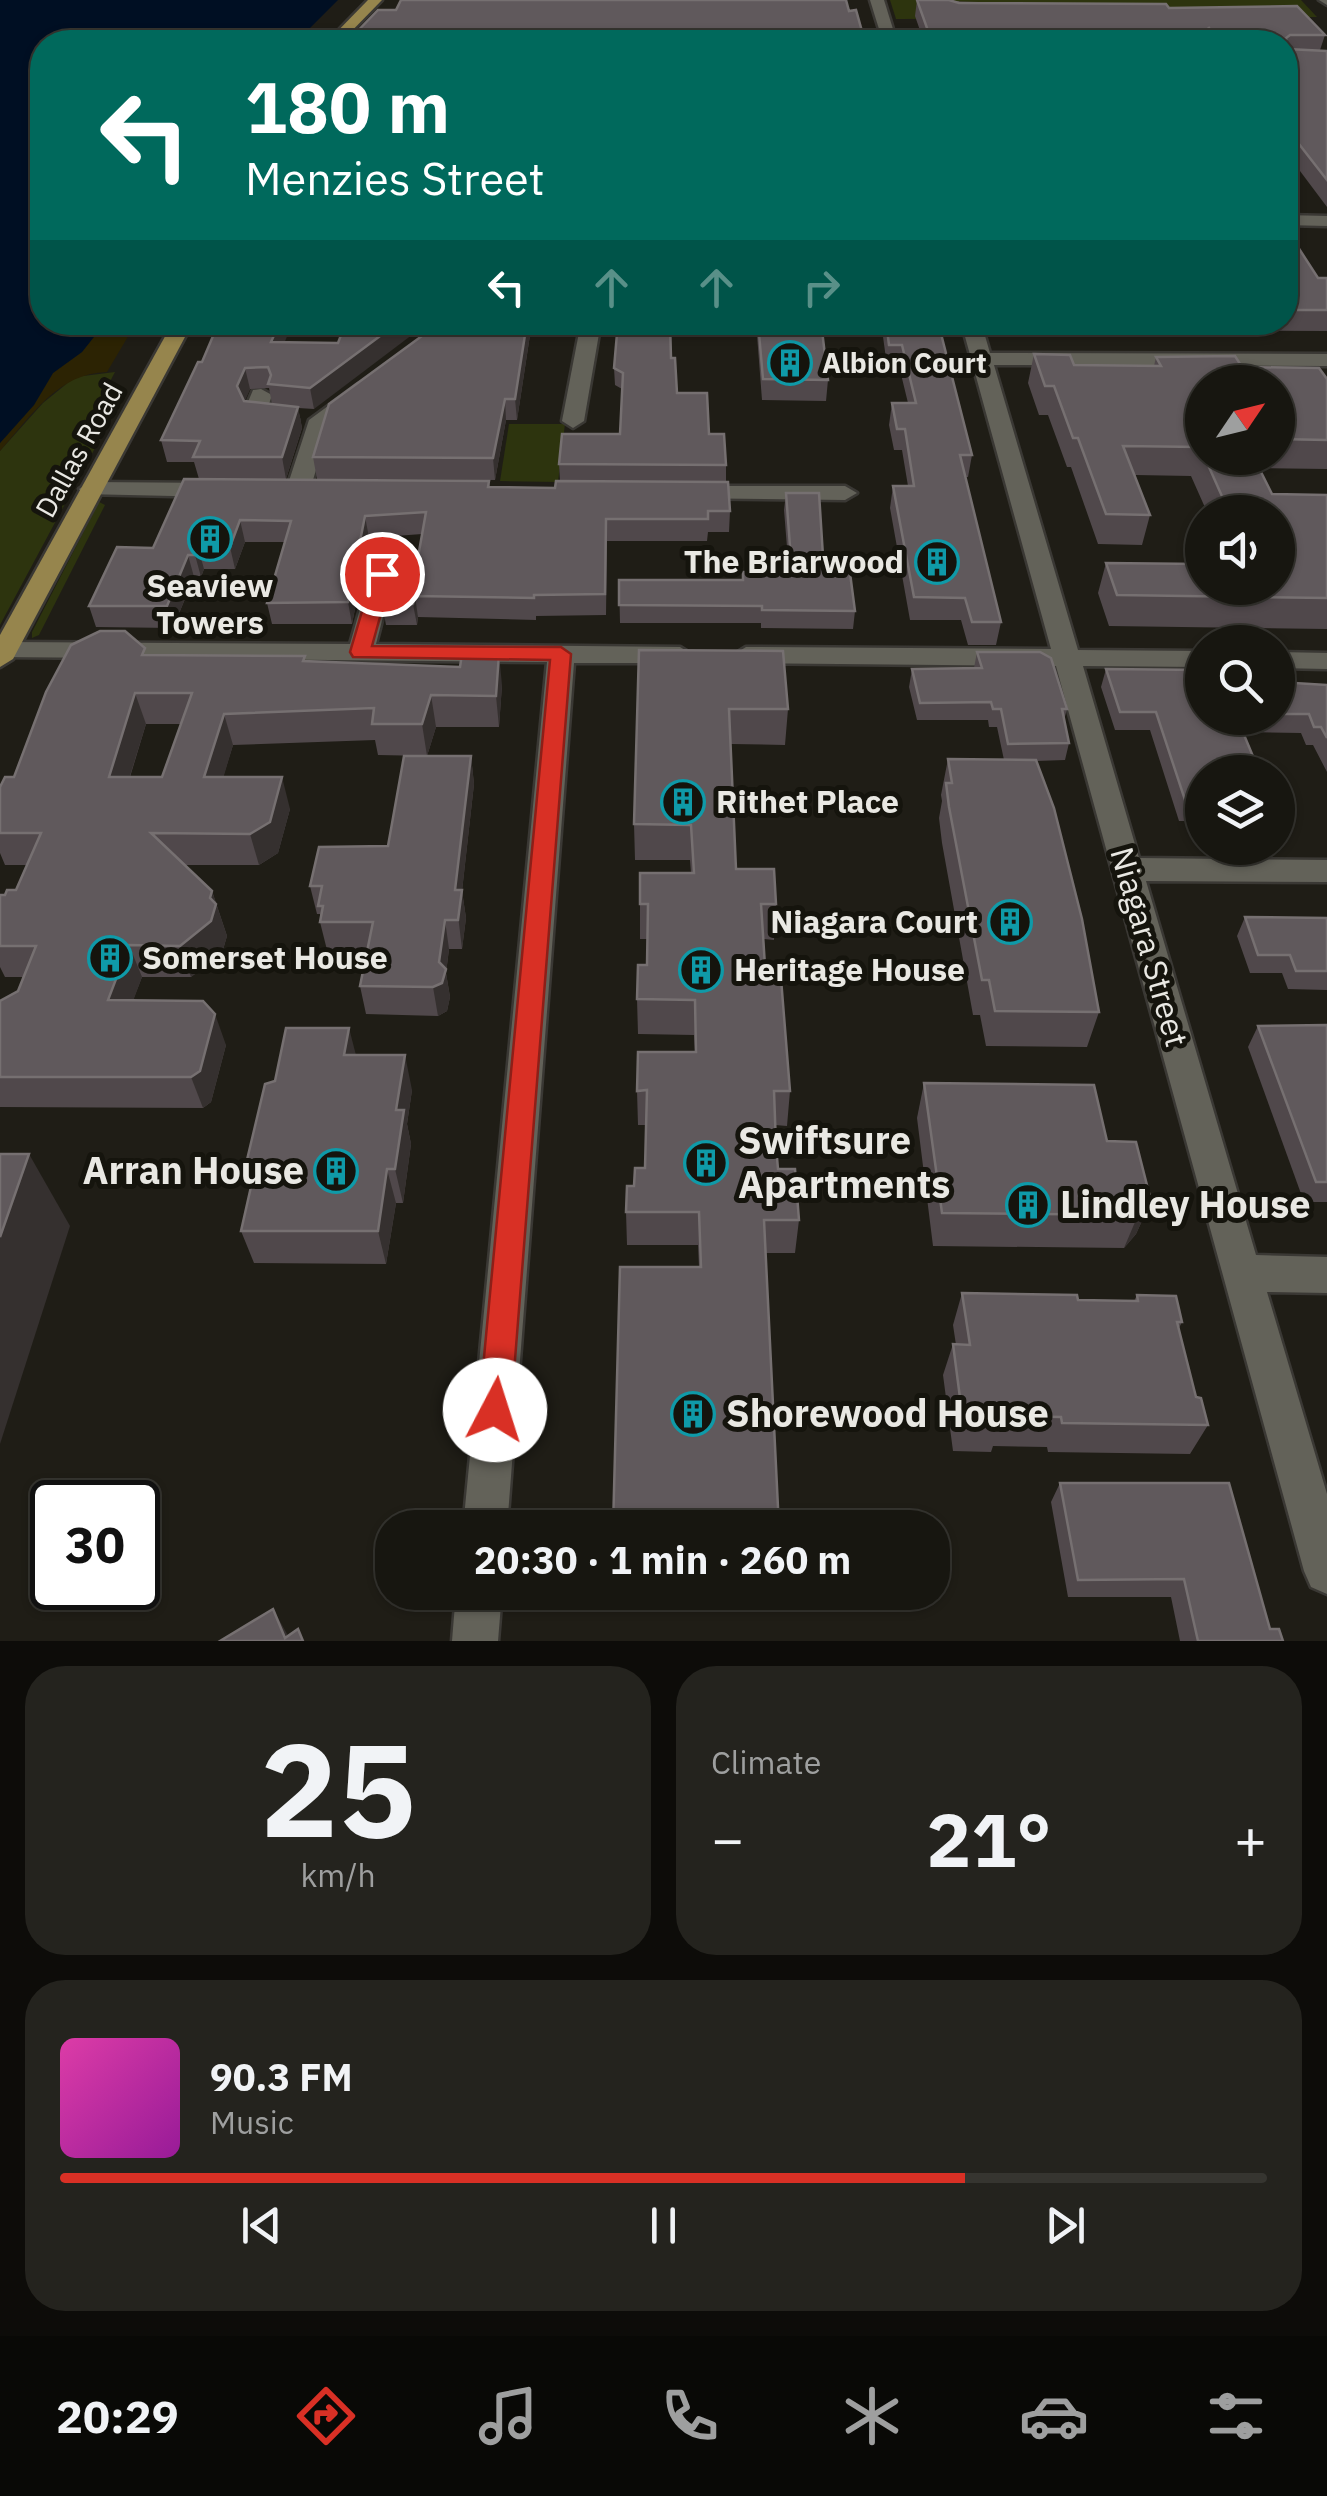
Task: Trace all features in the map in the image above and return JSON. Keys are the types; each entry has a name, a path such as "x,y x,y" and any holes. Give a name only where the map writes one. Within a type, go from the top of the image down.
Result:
{"main road":[{"path":"345,30 374,0"},
{"name":"Dallas Road","path":"3,654 176,335"}],"street":[{"path":"877,0 886,30"},
{"path":"1298,220 1327,220"},
{"path":"572,421 589,335"},
{"name":"Niagara Street","path":"975,335 1327,1571"},
{"path":"982,359 1327,360"},
{"path":"297,490 320,420 376,377"},
{"path":"261,395 256,408 260,415 320,420"},
{"path":"90,489 244,490"},
{"path":"660,493 846,493"},
{"path":"360,652 382,574"},
{"path":"3,654 360,652 1185,659"},
{"path":"487,1510 561,654"},
{"path":"1295,660 1327,661"},
{"path":"1127,869 1327,871"},
{"path":"1242,1273 1327,1274"},
{"path":"475,1641 478,1610"}],"green space":[{"path":"890,0 1301,0 1317,17 896,19"},
{"path":"115,372 95,410 109,422 0,625 0,451 43,403 75,377"},
{"path":"509,424 565,424 558,482 500,481"},
{"path":"99,502 105,505 39,635 32,638 32,632"}],"sand":[{"path":"95,335 129,335 107,372 90,374 60,388 0,451 0,443 34,405 53,373 82,352"}],"water":[{"path":"0,0 338,0 308,30 30,30 30,335 95,335 82,352 53,373 34,405 0,443"}],"building":[{"path":"401,0 846,0 849,11 856,10 862,30 359,30 378,10 396,10"},
{"path":"917,0 1166,4 1169,8 1297,6 1325,35 1298,35 1298,30 1209,28 928,30"},
{"path":"1298,50 1327,51 1327,180 1298,143"},
{"path":"1298,247 1318,278 1327,278 1327,310 1298,310"},
{"path":"213,335 274,335 271,342 338,343 341,335 381,335 310,388 268,384 268,367 245,368 237,386 244,401 298,407 282,457 193,457 200,441 161,440 198,362 202,362"},
{"path":"423,335 525,335 515,399 505,399 493,458 313,457 329,404"},
{"path":"617,335 670,335 677,393 707,393 709,434 724,434 726,465 559,464 562,434 620,434 623,373 614,368"},
{"path":"759,335 823,335 828,380 763,379"},
{"path":"888,335 941,335 972,455 960,455 1001,622 972,622 965,598 914,597 893,486 914,486 905,429 897,429 892,403 916,403 902,345 889,345"},
{"path":"1034,354 1070,355 1074,365 1161,366 1156,357 1235,356 1241,365 1185,365 1185,447 1123,446 1150,515 1106,514 1054,386 1045,386"},
{"path":"1295,368 1319,368 1327,379 1327,440 1295,439"},
{"path":"1213,475 1262,475 1272,494 1327,495 1327,598 1295,598 1295,495 1221,495"},
{"path":"184,479 489,481 488,487 555,488 556,481 728,482 730,511 708,511 708,519 606,519 605,594 534,598 415,596 413,604 382,604 388,577 408,577 411,563 417,563 426,512 365,516 348,602 267,603 291,521 240,520 230,547 198,547 195,555 188,555 167,606 89,606 117,547 153,548"},
{"path":"786,493 819,493 824,572 850,573 855,611 619,605 619,580 743,580 743,572 792,573"},
{"path":"1106,563 1185,564 1185,596 1117,595"},
{"path":"100,631 125,631 145,648 142,655 305,656 303,661 460,667 462,654 499,654 496,696 431,695 422,724 372,724 374,708 224,714 204,777 282,777 270,822 250,834 151,833 212,891 210,898 216,904 211,921 180,946 129,945 108,1000 203,1001 215,1014 200,1071 191,1077 0,1077 0,1001 18,991 36,946 0,946 0,895 16,890 41,833 0,833 0,787 5,777 14,777 46,692 71,645","holes":["135,693 192,693 162,777 109,777"]},
{"path":"639,650 783,651 788,709 729,709 736,869 774,869 776,904 761,904 765,966 780,966 790,1091 774,1091 776,1146 778,1169 795,1169 799,1220 764,1220 778,1510 613,1510 620,1267 701,1267 699,1212 626,1212 627,1186 634,1186 635,1168 645,1168 647,1090 637,1091 638,1052 696,1052 695,1000 637,999 638,965 647,965 648,904 640,904 640,873 694,873 691,825 634,824"},
{"path":"977,652 1040,652 1051,658 1067,709 1062,709 1069,743 1008,744 1001,709 993,709 991,702 920,703 912,669 982,668"},
{"path":"1106,669 1185,670 1185,735 1244,735 1252,755 1185,755 1185,800 1156,712 1120,712"},
{"path":"1295,683 1327,685 1327,738 1321,727 1314,727 1309,714 1295,714"},
{"path":"404,756 471,756 455,890 462,890 458,920 445,920 439,962 446,969 442,983 433,987 360,986 373,922 320,922 322,886 310,886 319,847 388,846"},
{"name":"Niagara Court","path":"948,759 1036,760 1054,808 1082,919 1099,1012 995,1011 989,980 982,980 949,807 946,783 952,783"},
{"path":"1245,917 1327,918 1327,971 1296,971 1290,955 1258,955"},
{"path":"1327,1025 1327,1182 1316,1182 1258,1026"},
{"name":"Arran House","path":"286,1028 349,1028 344,1055 405,1055 396,1110 404,1110 395,1169 387,1169 378,1231 241,1231 255,1169 246,1164 265,1084 275,1081"},
{"name":"Lindley House","path":"924,1083 1094,1085 1107,1141 1136,1142 1151,1201 1138,1215 942,1213"},
{"path":"0,1154 29,1154 0,1237"},
{"path":"962,1293 1077,1295 1078,1300 1138,1301 1137,1295 1176,1296 1182,1322 1177,1322 1196,1397 1201,1398 1208,1425 1062,1423 1061,1417 1001,1416 1002,1422 963,1421 953,1344 970,1345"},
{"path":"1060,1483 1229,1483 1270,1629 1279,1629 1283,1641 1198,1641 1184,1579 1078,1580"},
{"path":"273,1609 285,1638 298,1629 303,1641 220,1641"}],"place":[{"name":"Albion Court","path":"790,363"},
{"name":"Seaview Towers","path":"210,539"},
{"name":"The Briarwood","path":"937,562"},
{"name":"Rithet Place","path":"683,802"},
{"name":"Niagara Court","path":"1010,922"},
{"name":"Somerset House","path":"110,958"},
{"name":"Heritage House","path":"701,970"},
{"name":"Swiftsure Apartments","path":"706,1163"},
{"name":"Arran House","path":"336,1171"},
{"name":"Lindley House","path":"1028,1205"},
{"name":"Shorewood House","path":"693,1414"}],"route":[{"path":"382,574 360,652 561,654 495,1410"}]}
